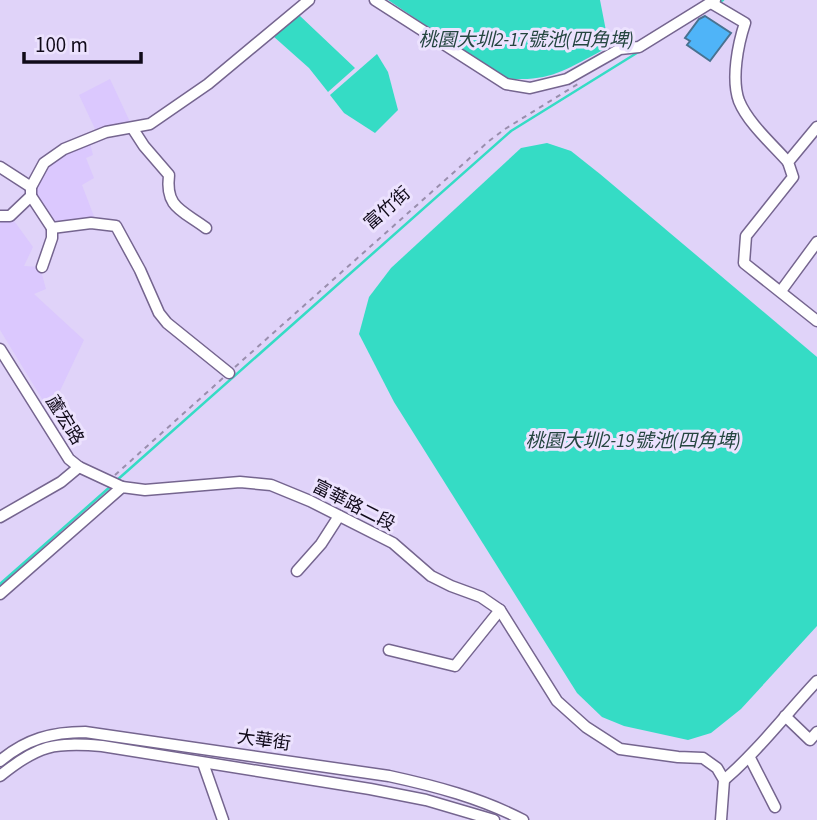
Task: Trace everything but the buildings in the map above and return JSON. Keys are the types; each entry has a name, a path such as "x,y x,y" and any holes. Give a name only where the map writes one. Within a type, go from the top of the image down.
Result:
{"street":[{"path":"0,216 10,216 31,191 44,163 64,149 106,132 150,124 208,85 309,0"},
{"path":"374,0 506,84 530,88 567,79 620,48 639,47 713,1 745,23 737,48 738,99 750,118 788,162 793,177 746,236 744,263 817,321"},
{"path":"788,162 817,127"},
{"path":"132,128 169,175 168,192 174,204 206,228"},
{"path":"0,167 31,191 52,228 52,238 42,267"},
{"path":"52,228 92,223 116,226 159,313 167,323 229,373"},
{"path":"781,291 817,242"},
{"name":"蘆宏路","path":"0,349 69,459 79,467 115,483"},
{"path":"0,517 61,482 79,467"},
{"name":"富華路二段","path":"115,483 145,490 240,482 271,485 339,516 393,543 431,576 481,597 499,610 557,701 586,727 621,749 703,758 718,768 724,780"},
{"path":"0,594 115,483"},
{"path":"297,571 321,544 339,516"},
{"path":"389,650 455,666 499,610"},
{"path":"722,820 724,780 750,758 817,681"},
{"path":"785,716 810,740 817,732"},
{"name":"大華街","path":"0,761 21,745 41,736 61,732 85,732 163,749 203,762 439,803 494,820"},
{"name":"大華街","path":"0,775 36,750 66,743 163,749 389,776 440,787 499,807 523,820"},
{"path":"750,758 775,807"},
{"path":"203,762 223,820"},
{"path":"314,780 317,766"},
{"path":"439,803 440,787"}],"path":[{"name":"富竹街","path":"115,483 229,373 489,141 589,78"}],"shaded area":[{"path":"110,79 131,124 113,125 96,131 79,95"},
{"path":"90,143 93,155 86,158 94,178 82,185 95,219 56,223 38,204 33,188 53,159"},
{"path":"12,218 33,247 24,266 40,267 46,289 34,294 84,340 50,412 0,330 0,224 2,220"}],"water":[{"name":"桃園大圳2-17號池(四角埤)","path":"388,0 600,0 607,36 603,50 567,69 533,79 504,78"},
{"path":"299,15 355,68 328,92 309,68 273,36"},
{"path":"377,54 388,72 398,110 375,133 344,113 330,95"},
{"name":"桃園大圳2-19號池(四角埤)","path":"547,143 571,151 817,357 817,626 741,709 711,733 688,740 624,726 602,717 577,693 394,402 359,334 369,297 391,268 521,148"}],"waterway":[{"path":"116,481 511,131 640,51"},
{"path":"0,584 111,486"}]}
